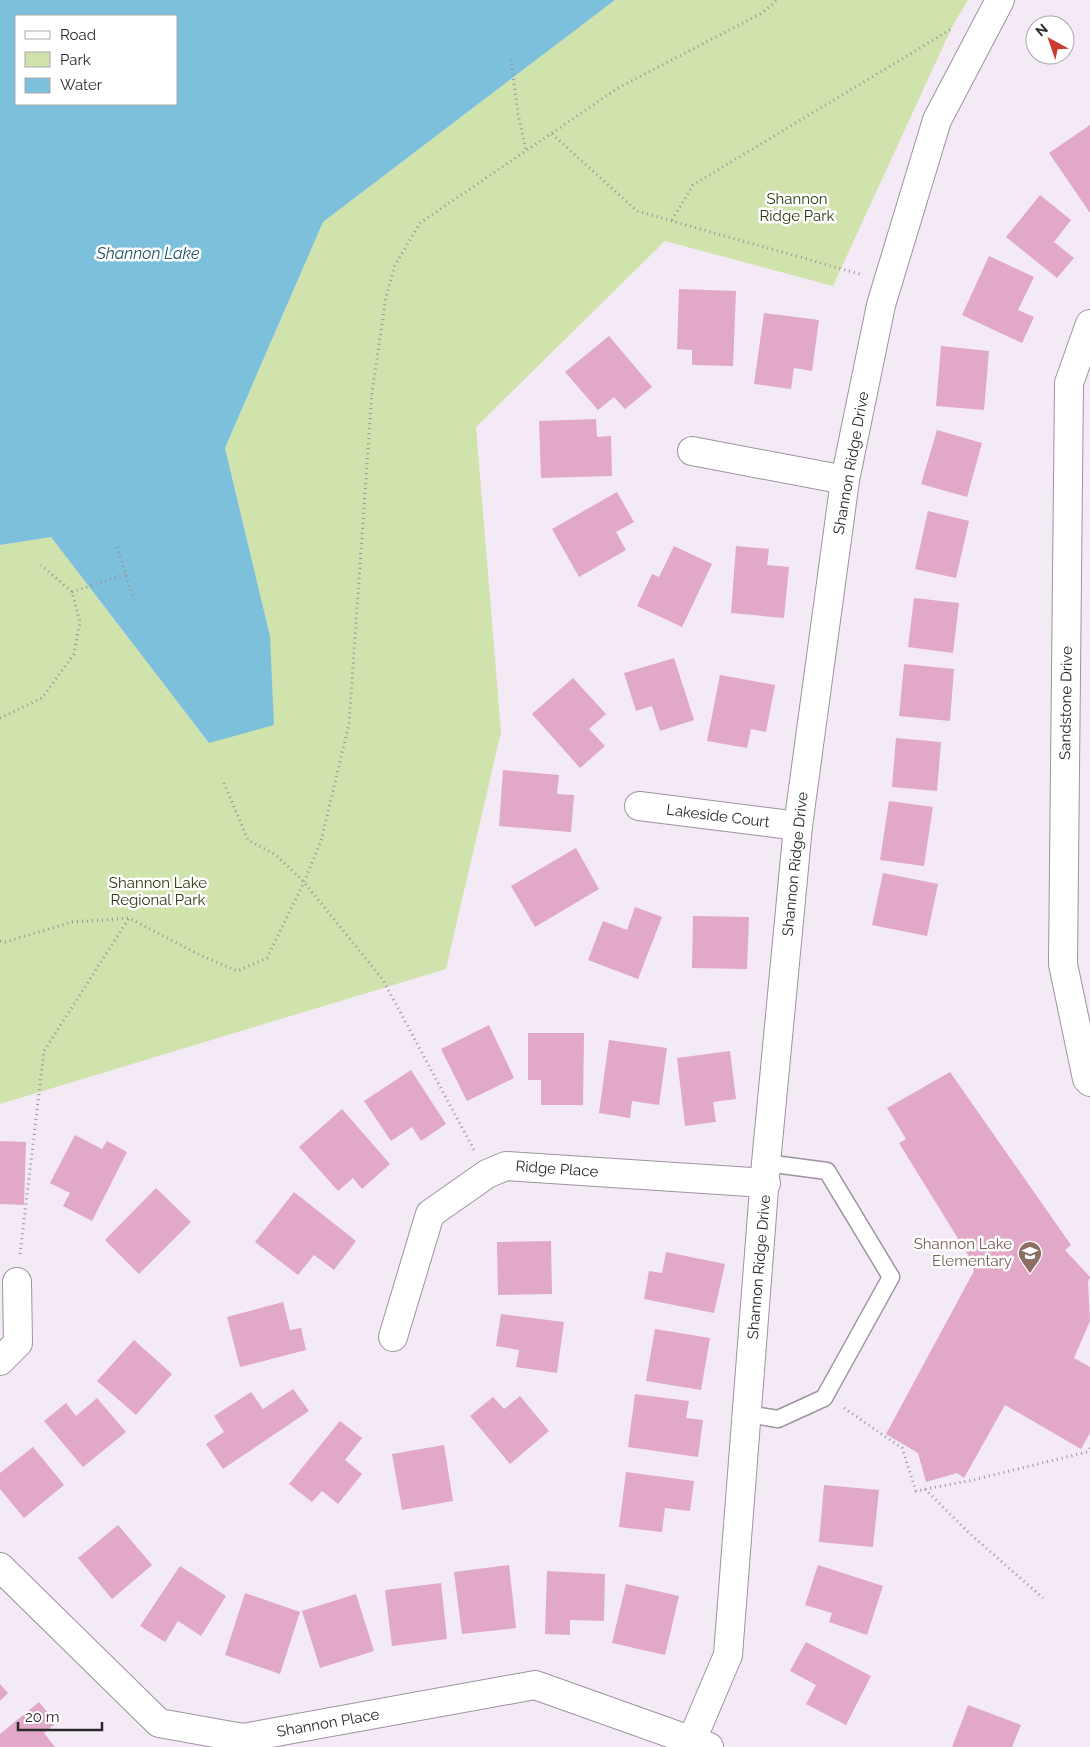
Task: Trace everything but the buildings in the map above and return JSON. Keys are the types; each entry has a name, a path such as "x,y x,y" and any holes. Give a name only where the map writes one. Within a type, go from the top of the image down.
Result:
{"street":[{"name":"Shannon Ridge Drive","path":"696,1745 728,1655 766,1173 798,826 845,480 881,305 937,120 1000,0"},
{"name":"Sandstone Drive","path":"1090,324 1069,383 1063,964 1087,1078 1090,1082"},
{"path":"692,451 845,480"},
{"name":"Lakeside Court","path":"639,806 798,826"},
{"name":"Ridge Place","path":"393,1337 430,1214 487,1174 506,1166 766,1173"},
{"path":"0,1361 18,1343 17,1282"},
{"name":"Shannon Place","path":"0,1567 159,1723 243,1738 536,1685 696,1745"}],"lane":[{"path":"747,1414 778,1419 824,1398 891,1277 827,1171 766,1173"}],"path":[{"path":"0,941 5,942 72,922 129,918 200,955 237,971 267,958 304,882 321,841 349,724 372,392 386,297 395,265 420,223 618,88 762,13 777,0"},
{"path":"672,220 693,185 957,26"},
{"path":"511,59 518,114 526,150"},
{"path":"552,134 637,211 889,281"},
{"path":"117,547 134,600"},
{"path":"0,718 42,698 74,654 80,622 72,592 41,565"},
{"path":"72,592 126,574"},
{"path":"224,783 248,840 276,855 304,882 383,980 487,1174"},
{"path":"17,1282 44,1051 129,918"},
{"path":"841,1406 902,1448 916,1490 973,1480 1087,1452 1090,1448"},
{"path":"924,1489 969,1533 1043,1598"}],"green space":[{"name":"Shannon Lake Regional Park","path":"615,0 968,0 952,27 833,286 665,241 476,427 501,732 446,969 0,1104 0,545 51,537 209,743 270,636 225,448 323,222"}],"water":[{"name":"Shannon Lake","path":"0,0 615,0 323,222 225,448 270,636 274,725 209,743 51,537 0,545"}],"place":[{"name":"Shannon Lake Elementary","path":"1030,1274"}],"park label":[{"name":"Shannon Ridge Park","path":"797,208"}]}
